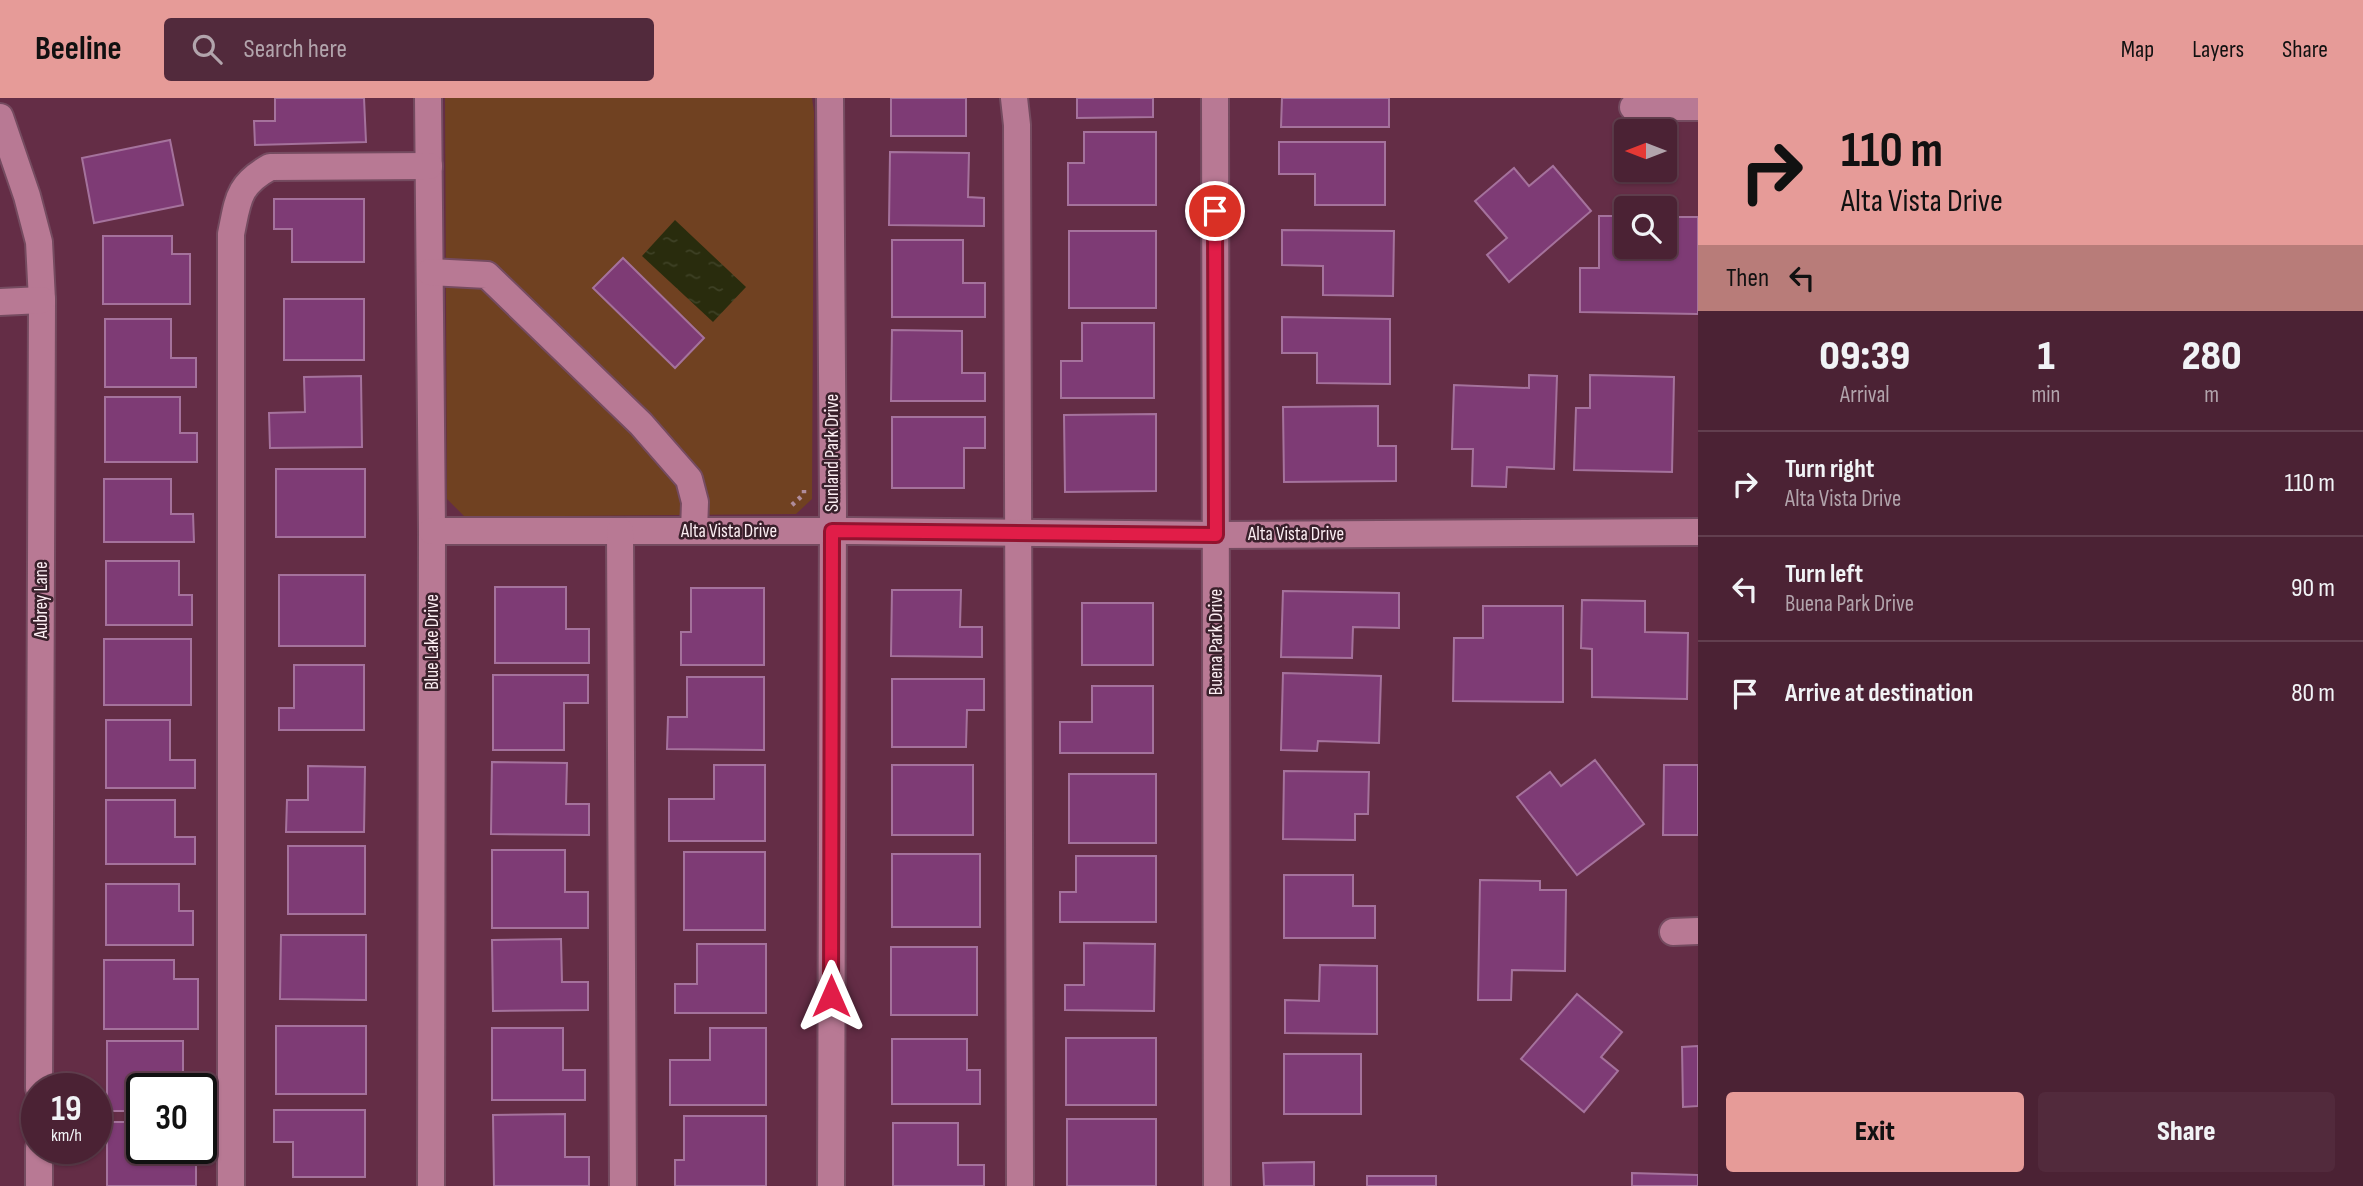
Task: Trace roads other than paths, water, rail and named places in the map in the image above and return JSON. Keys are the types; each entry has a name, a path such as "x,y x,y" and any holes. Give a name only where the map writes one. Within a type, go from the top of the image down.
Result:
{"street":[{"name":"Blue Lake Drive","path":"428,98 432,531 431,1186"},
{"name":"Sunland Park Drive","path":"830,98 831,1186"},
{"path":"1014,98 1017,125 1020,1186"},
{"name":"Buena Park Drive","path":"1214,98 1217,1186"},
{"path":"1633,107 1698,107"},
{"name":"Aubrey Lane","path":"0,117 27,196 39,242 42,300 39,1073"},
{"path":"231,1186 231,234 239,197 251,177 270,167 429,166"},
{"path":"430,272 487,275 641,424 689,479 695,502 694,531"},
{"path":"0,302 42,300"},
{"name":"Alta Vista Drive","path":"432,531 1216,535 1698,532"},
{"path":"620,531 623,1186"},
{"path":"39,1164 39,1186"}],"water":[{"path":"675,220 746,287 713,322 642,256"}]}
